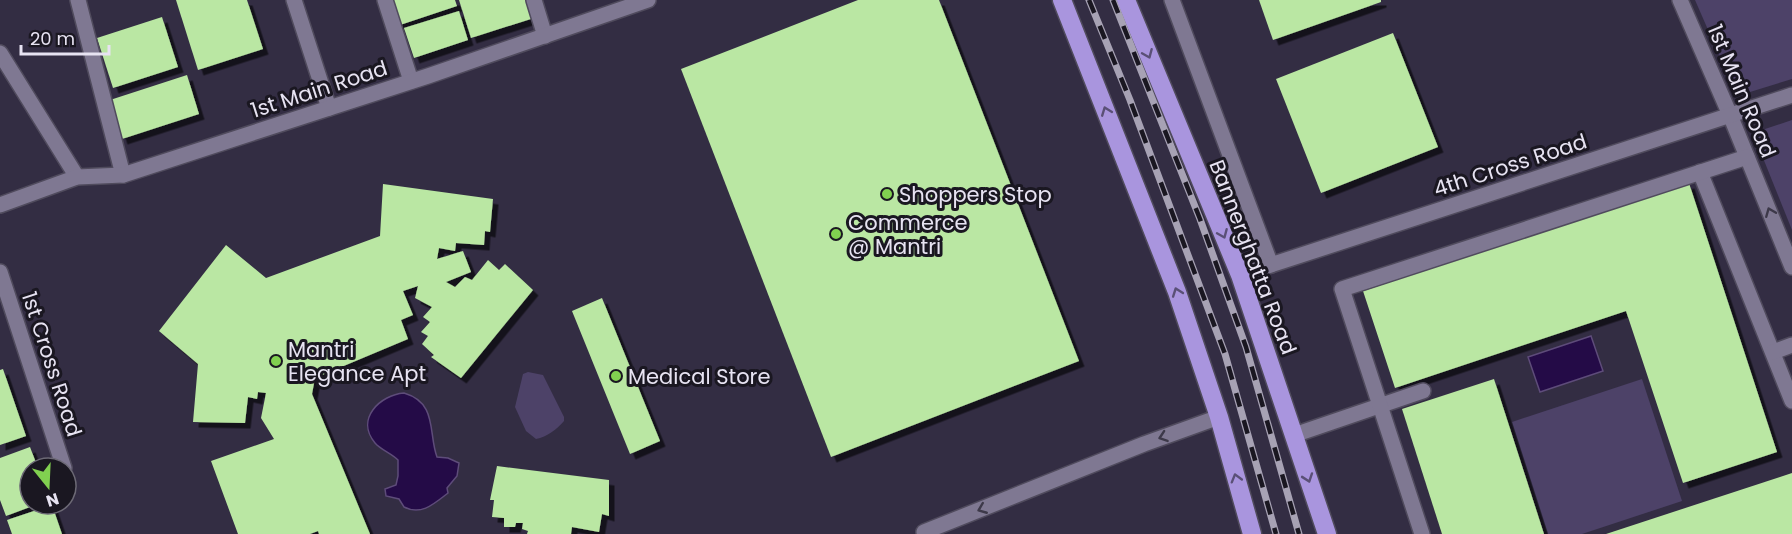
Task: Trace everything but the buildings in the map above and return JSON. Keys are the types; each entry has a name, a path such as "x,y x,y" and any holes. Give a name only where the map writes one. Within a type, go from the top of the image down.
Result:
{"highway":[{"path":"1062,0 1177,292 1219,417 1252,534"},
{"name":"Bannerghatta Road","path":"1126,0 1240,275 1327,534"}],"street":[{"path":"78,0 123,175"},
{"path":"294,0 328,108"},
{"path":"385,0 411,81"},
{"path":"534,0 545,36"},
{"name":"1st Main Road","path":"0,205 77,177 123,175 411,81 648,0"},
{"path":"1172,0 1272,265"},
{"name":"1st Main Road","path":"1680,0 1748,157 1792,267"},
{"path":"0,53 77,177"},
{"name":"4th Cross Road","path":"1240,275 1792,95"},
{"path":"1422,534 1342,290 1748,157"},
{"path":"1700,172 1792,401"},
{"name":"1st Cross Road","path":"0,272 60,456"},
{"path":"1773,352 1792,345"},
{"path":"1294,435 1423,391"},
{"path":"924,532 1144,444 1219,417"}],"shaded area":[{"path":"1695,0 1792,0 1792,79 1737,96"},
{"path":"1792,120 1792,230 1753,133"},
{"path":"1591,336 1603,371 1540,392 1528,357"},
{"path":"528,372 543,375 564,417 564,421 555,430 536,439 526,431 515,407 523,374"},
{"path":"1642,379 1682,501 1582,534 1548,534 1512,422"},
{"path":"404,393 415,398 427,411 437,457 448,458 459,463 457,476 447,488 448,493 427,508 416,510 404,507 399,499 386,496 385,489 396,485 398,460 375,443 368,425 369,417 379,403"}],"railway":[{"path":"1089,0 1130,100 1225,354 1276,534"},
{"path":"1113,0 1200,219 1246,347 1299,534"}],"place":[{"name":"Shoppers Stop","path":"887,194"},
{"name":"Commerce @ Mantri","path":"836,234"},
{"name":"Mantri Elegance Apt","path":"276,361"},
{"name":"Medical Store","path":"616,376"}]}
